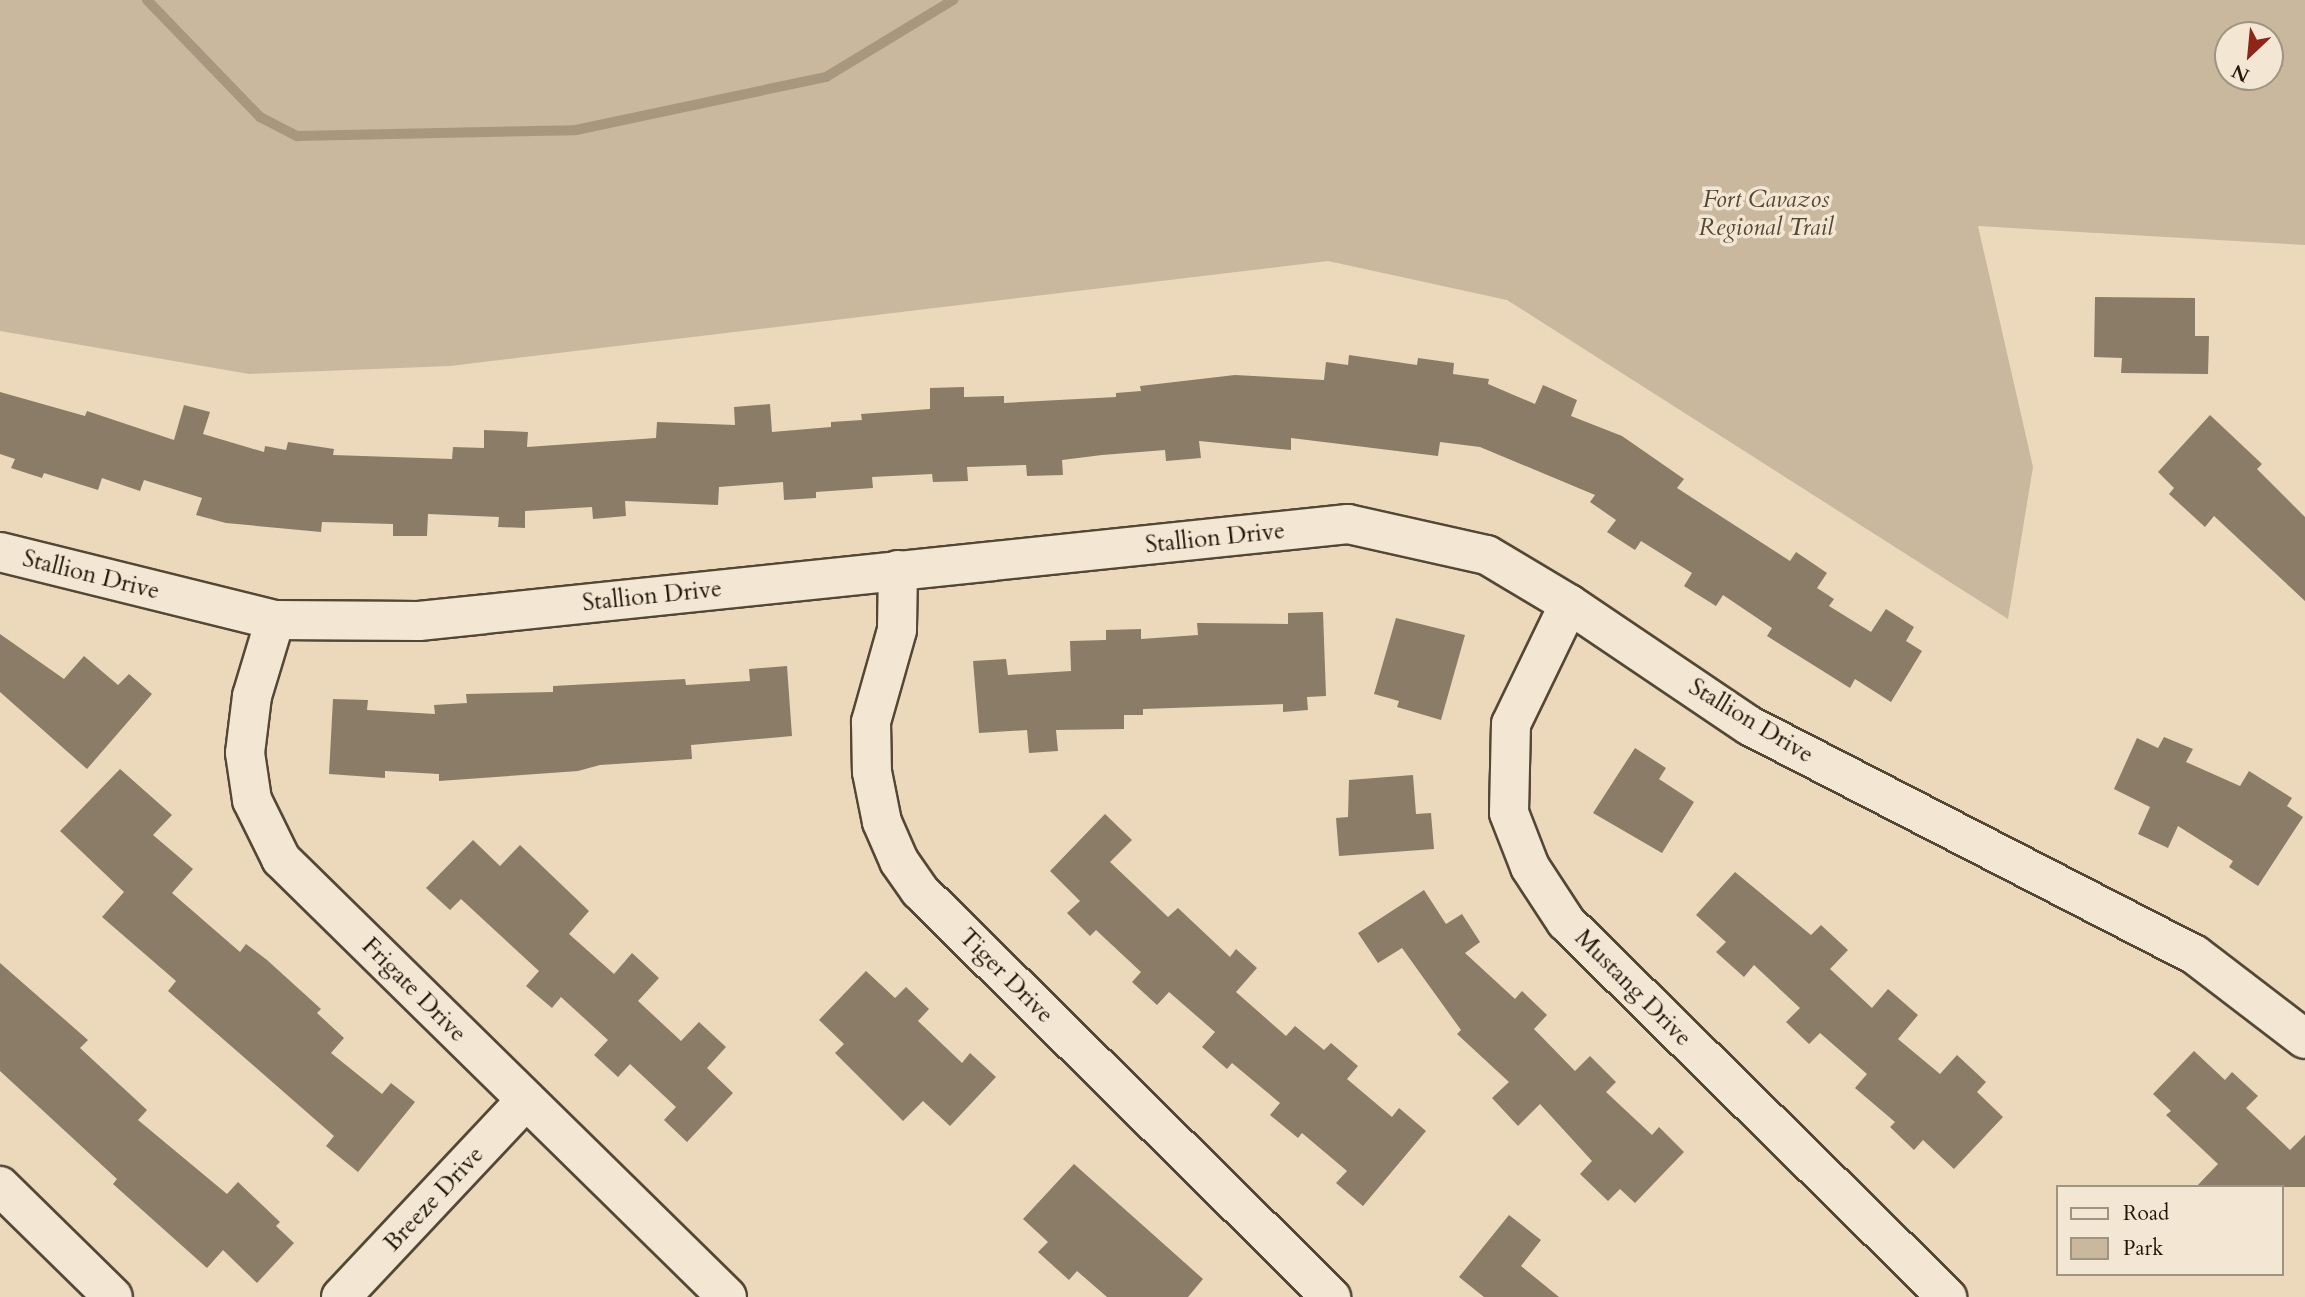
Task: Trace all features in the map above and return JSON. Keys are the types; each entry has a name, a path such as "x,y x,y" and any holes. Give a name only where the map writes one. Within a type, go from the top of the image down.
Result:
{"street":[{"name":"Stallion Drive","path":"0,552 275,620 419,621 1348,524 1487,555 1569,604 1750,726 2195,955 2305,1039"},
{"name":"Tiger Drive","path":"898,570 897,630 872,735 872,772 882,822 899,861 920,891 1310,1290"},
{"name":"Mustang Drive","path":"1569,604 1511,724 1509,813 1530,867 1566,922 1947,1297"},
{"name":"Frigate Drive","path":"275,620 253,696 245,753 251,800 281,859 727,1297"},
{"name":"Breeze Drive","path":"341,1297 526,1100"},
{"path":"0,1186 113,1297"}],"green space":[{"name":"Fort Cavazos Regional Trail","path":"0,0 2305,0 2305,245 1978,226 2033,467 2008,619 1507,300 1328,261 450,366 249,374 0,331"}],"building":[{"path":"2095,297 2195,298 2195,336 2209,336 2208,374 2121,373 2122,358 2094,357"},
{"path":"1349,355 1417,365 1418,358 1454,363 1453,374 1489,379 1488,384 1535,404 1543,385 1577,400 1571,416 1622,436 1684,479 1677,488 1790,561 1796,552 1827,573 1817,588 1834,599 1829,606 1871,632 1886,609 1914,627 1906,641 1922,651 1891,702 1855,679 1850,688 1767,636 1772,628 1723,595 1716,606 1684,586 1692,573 1641,541 1635,550 1607,532 1616,520 1590,502 1595,495 1480,447 1440,442 1438,456 1291,438 1291,450 1199,441 1201,458 1166,461 1165,450 1102,455 1062,460 1063,475 1027,476 1026,465 967,467 968,481 933,482 932,474 872,477 873,488 816,492 816,498 784,500 783,482 719,487 718,505 625,501 626,516 593,519 592,507 525,511 525,528 498,527 499,517 428,514 427,536 393,536 393,524 322,522 321,532 226,523 196,515 202,498 144,480 140,491 102,478 98,490 44,473 42,478 11,468 15,459 0,454 0,392 85,416 87,411 174,440 184,405 210,412 203,434 264,452 265,446 286,450 288,442 334,449 333,455 452,459 453,447 484,448 484,430 528,432 527,447 656,438 657,422 735,425 734,407 770,404 772,432 831,427 831,422 862,420 861,414 930,409 930,388 964,387 964,397 1004,396 1004,403 1116,397 1116,393 1141,391 1140,386 1235,375 1324,380 1326,362 1348,365"},
{"path":"2210,415 2262,464 2257,469 2305,517 2305,601 2214,516 2205,527 2169,494 2174,488 2158,472"},
{"path":"1323,612 1326,696 1307,697 1308,710 1283,712 1283,704 1143,709 1143,715 1124,715 1124,729 1056,730 1058,751 1029,753 1027,730 979,733 973,661 1006,659 1008,675 1071,671 1070,641 1106,640 1106,630 1141,629 1141,639 1198,635 1197,623 1288,624 1288,613"},
{"path":"1396,618 1465,635 1441,720 1397,707 1399,701 1374,694"},
{"path":"0,634 64,679 84,656 118,685 129,674 152,694 87,769 0,692"},
{"path":"787,666 792,736 691,745 692,759 600,765 578,771 439,781 439,774 385,771 385,778 329,774 333,699 368,700 367,710 435,714 434,705 467,703 466,694 553,692 553,686 685,679 686,685 750,681 749,669"},
{"path":"2164,737 2193,749 2186,762 2240,786 2249,771 2292,798 2287,806 2303,817 2258,886 2229,867 2233,861 2178,826 2168,848 2138,834 2150,807 2114,789 2137,738 2158,748"},
{"path":"1635,748 1666,768 1659,779 1694,802 1662,853 1593,813"},
{"path":"120,769 172,815 153,835 193,869 172,893 240,952 246,944 267,960 321,1009 317,1013 344,1038 331,1053 382,1094 391,1083 415,1102 358,1172 326,1146 334,1136 168,991 176,981 102,917 124,892 60,831"},
{"path":"1413,775 1416,814 1431,813 1434,849 1339,856 1336,818 1348,817 1349,780"},
{"path":"1105,814 1132,840 1110,862 1168,917 1178,908 1230,957 1236,949 1257,968 1236,992 1286,1036 1295,1026 1324,1050 1331,1043 1358,1066 1347,1079 1392,1117 1399,1108 1426,1131 1363,1206 1336,1183 1347,1171 1302,1133 1298,1138 1270,1115 1280,1103 1232,1063 1227,1069 1202,1047 1215,1032 1169,992 1157,1005 1132,982 1141,972 1096,930 1090,936 1067,913 1080,901 1050,871"},
{"path":"473,840 500,866 520,845 589,911 569,934 614,974 632,953 659,978 638,1001 681,1041 699,1022 726,1047 707,1068 733,1093 687,1142 664,1120 676,1107 630,1064 618,1077 594,1055 608,1040 561,997 552,1008 526,986 539,971 461,899 450,910 426,888"},
{"path":"1735,872 1811,935 1821,925 1848,950 1830,969 1872,1008 1888,989 1918,1015 1898,1039 1940,1074 1957,1055 1986,1082 1977,1092 2003,1117 1954,1169 1923,1140 1914,1150 1890,1127 1895,1122 1855,1088 1867,1074 1820,1033 1809,1044 1786,1022 1800,1008 1754,965 1744,977 1716,952 1726,942 1696,915"},
{"path":"1424,890 1446,924 1462,914 1480,942 1465,953 1515,999 1522,991 1547,1015 1534,1029 1575,1071 1590,1056 1616,1082 1606,1092 1652,1135 1659,1127 1684,1152 1635,1203 1620,1189 1608,1201 1580,1174 1592,1161 1540,1104 1518,1126 1492,1098 1509,1082 1457,1034 1461,1030 1402,948 1378,963 1358,933"},
{"path":"0,963 88,1040 80,1048 147,1110 138,1120 227,1194 238,1182 280,1222 276,1226 294,1243 257,1283 223,1250 207,1268 113,1184 117,1179 0,1071"},
{"path":"866,971 895,998 906,987 929,1009 918,1021 962,1063 970,1053 996,1077 950,1126 923,1101 903,1121 835,1053 844,1044 819,1020"},
{"path":"2194,1051 2225,1080 2232,1072 2258,1096 2246,1108 2290,1150 2305,1135 2305,1187 2198,1185 2218,1164 2166,1115 2171,1111 2153,1094"},
{"path":"1074,1164 1203,1279 1188,1297 1107,1297 1077,1271 1069,1280 1038,1252 1048,1242 1023,1219"},
{"path":"1509,1215 1541,1240 1521,1266 1559,1297 1484,1297 1459,1277"}],"waterway":[{"path":"147,0 260,117 297,136 576,130 826,77 953,0"}]}
